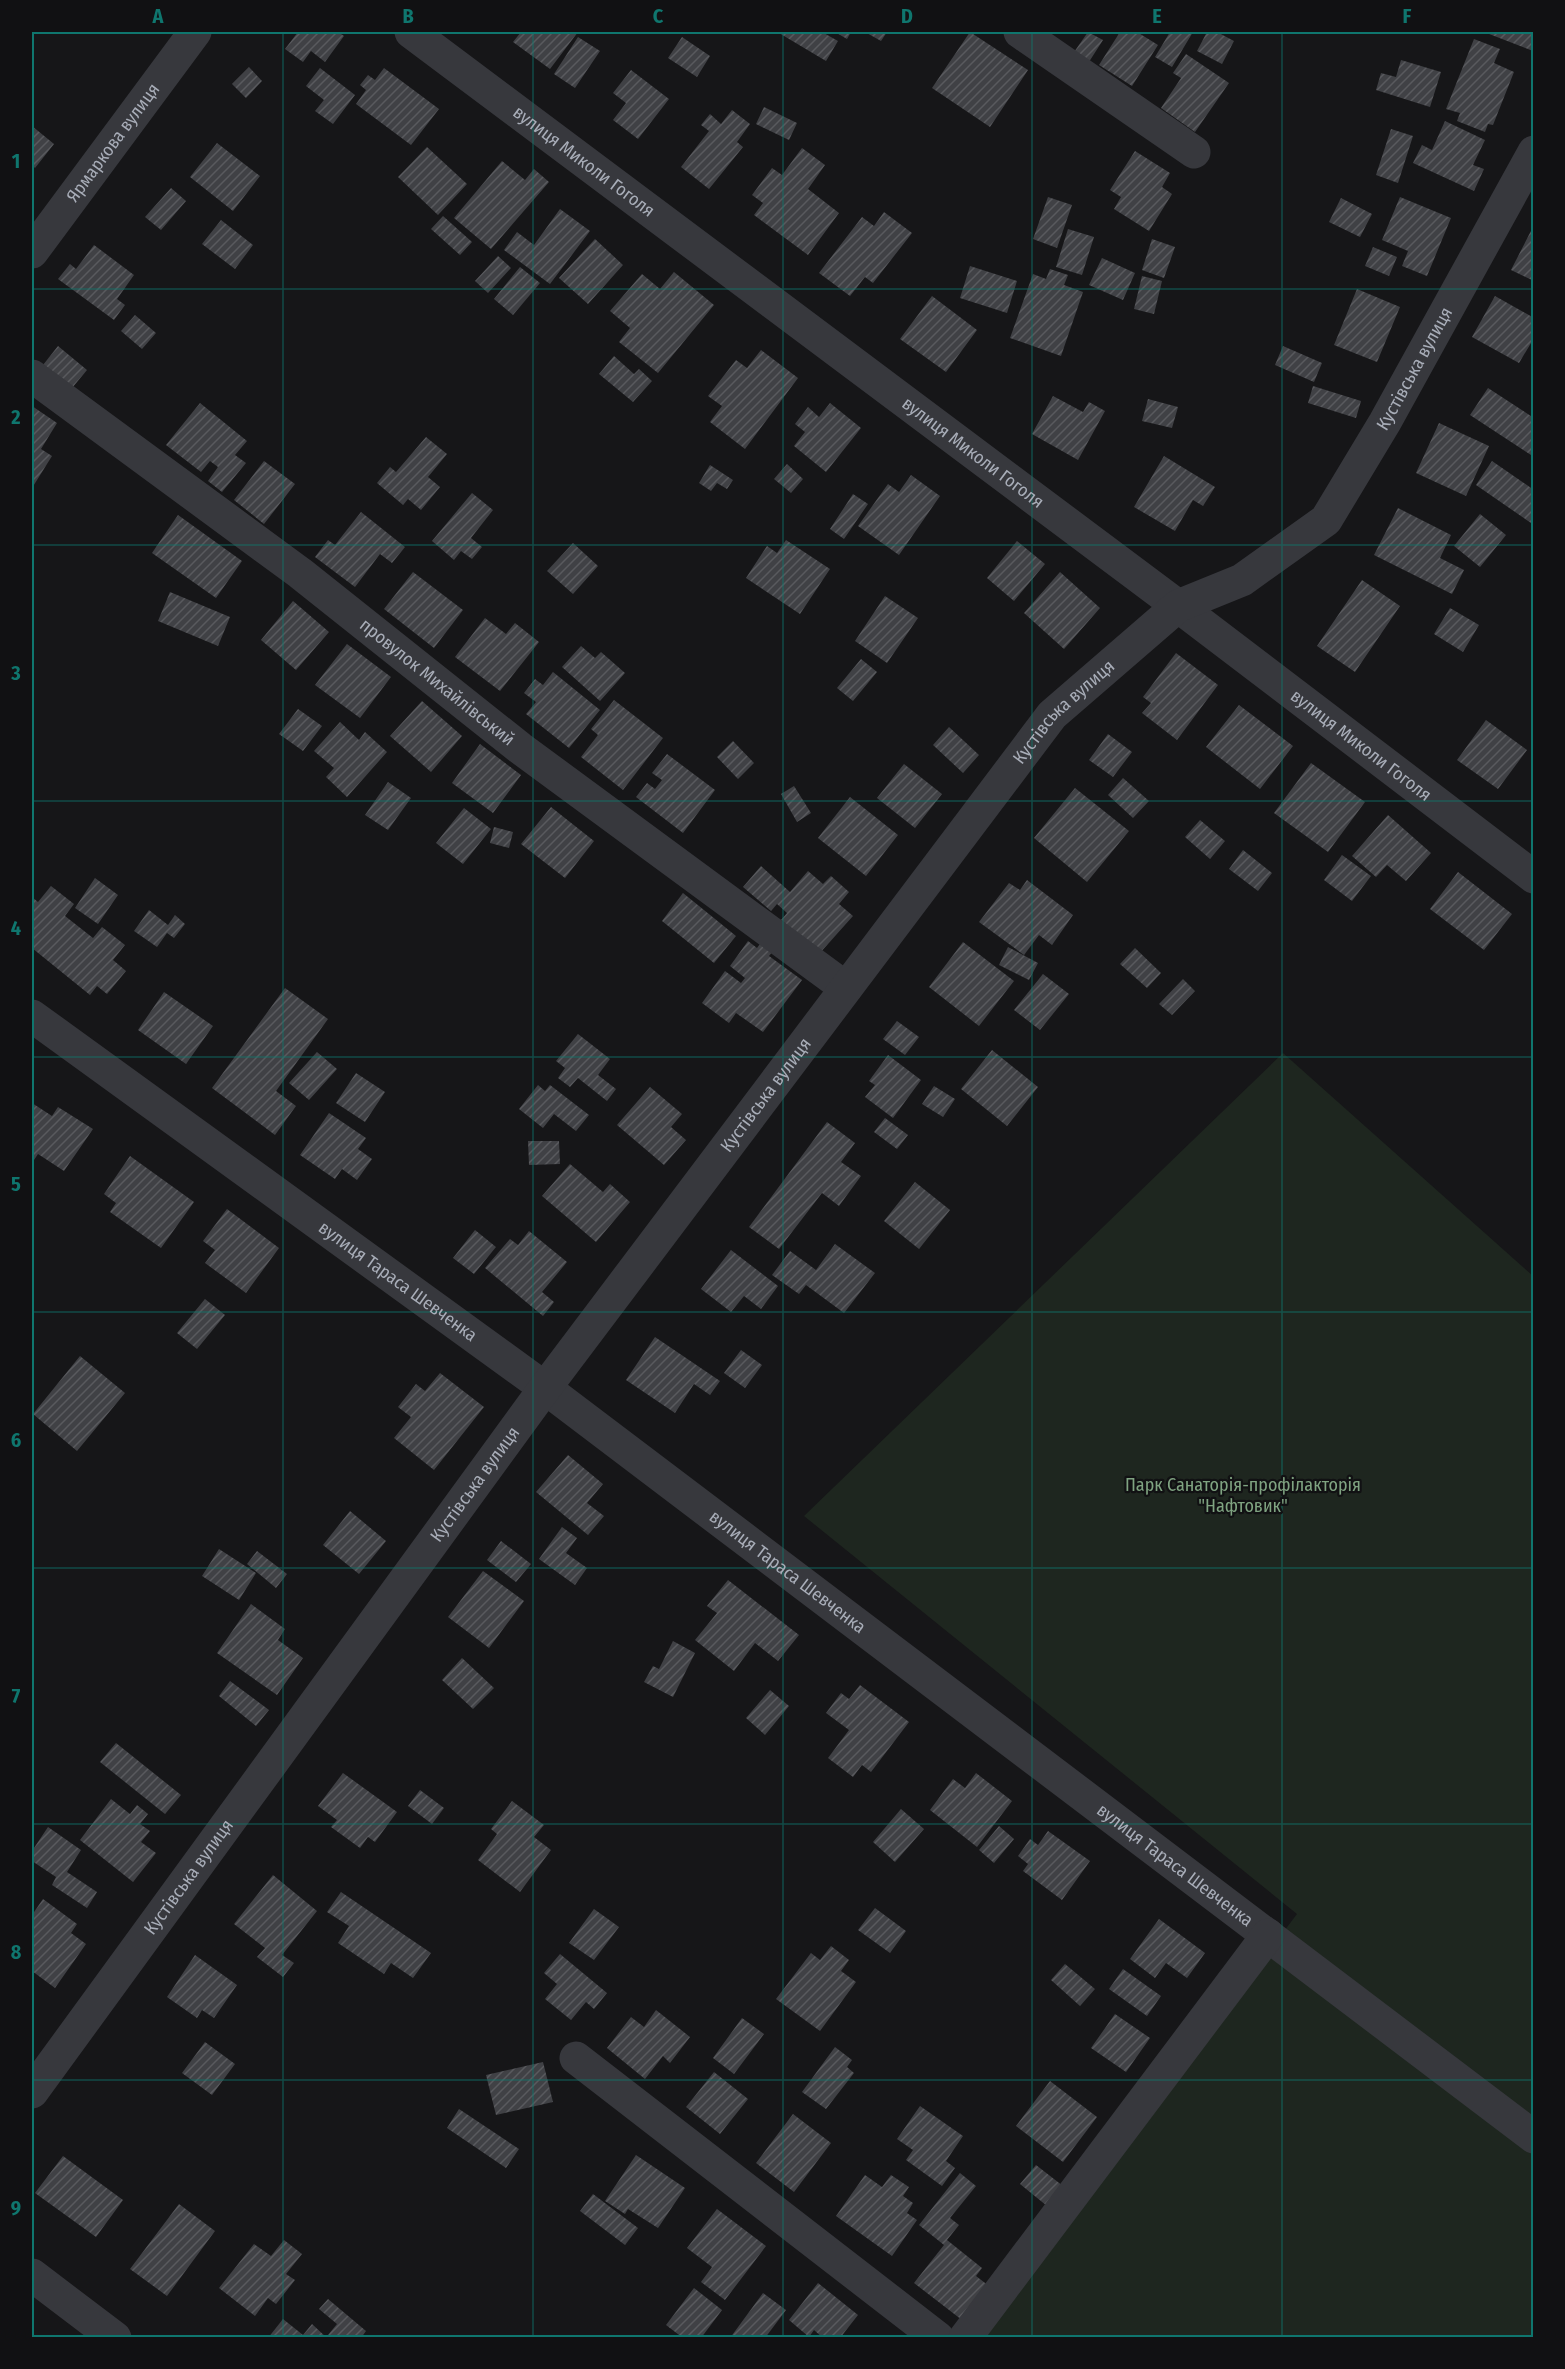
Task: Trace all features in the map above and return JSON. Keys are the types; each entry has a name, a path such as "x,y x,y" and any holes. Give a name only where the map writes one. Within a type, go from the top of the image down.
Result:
{"street":[{"name":"Ярмаркова вулиця","path":"32,252 195,32"},
{"name":"вулиця Миколи Гоголя","path":"411,32 1178,606 1533,877"},
{"path":"1020,32 1194,152"},
{"name":"Кустівська вулиця","path":"32,2092 545,1388 1052,715 1178,606 1242,580 1326,520 1385,422 1533,152"},
{"name":"провулок Михайлівський","path":"32,376 300,573 520,748 846,988"},
{"name":"вулиця Тараса Шевченка","path":"32,1016 545,1388 1533,2137"},
{"path":"965,2337 1268,1935"},
{"path":"576,2058 938,2337"},
{"path":"32,2275 115,2337"}],"green space":[{"name":"Парк Санаторія-профілакторія \"Нафтовик\"","path":"1283,1053 1533,1276 1533,2337 976,2337 1297,1914 804,1516"}],"building":[{"path":"298,32 338,32 344,36 325,62 311,51 303,62 285,49"},
{"path":"521,32 578,32 550,69 513,42"},
{"path":"780,32 822,32 838,41 826,61"},
{"path":"835,32 851,32 847,39"},
{"path":"865,32 887,32 881,41"},
{"path":"970,32 1028,70 990,127 932,88"},
{"path":"1088,32 1103,40 1087,65 1072,55"},
{"path":"1120,32 1137,32 1158,45 1132,86 1099,65"},
{"path":"1170,32 1193,32 1172,67 1155,57"},
{"path":"1207,32 1217,32 1234,41 1222,64 1197,51"},
{"path":"1484,32 1534,32 1533,51"},
{"path":"578,37 600,51 575,88 554,74"},
{"path":"682,37 710,56 697,77 668,58"},
{"path":"1474,39 1500,49 1494,63 1514,72 1493,125 1488,124 1485,132 1457,121 1460,113 1446,109"},
{"path":"1186,54 1229,83 1195,132 1161,108 1181,78 1173,73"},
{"path":"1401,60 1441,72 1430,107 1376,90 1381,73 1396,77"},
{"path":"249,67 262,81 246,98 232,84"},
{"path":"320,68 355,95 333,124 315,111 324,100 306,86"},
{"path":"384,68 439,109 411,145 356,104 366,90 360,85 368,75 375,80"},
{"path":"631,70 669,99 638,139 613,120 626,103 613,93"},
{"path":"764,107 797,123 789,140 756,124"},
{"path":"732,110 750,124 737,142 743,147 709,189 681,167 709,131 701,125 710,114 721,124"},
{"path":"1445,121 1485,140 1473,165 1484,169 1474,191 1413,163 1422,145 1432,150"},
{"path":"32,126 54,144 35,168 32,165"},
{"path":"1391,129 1413,136 1398,183 1376,175"},
{"path":"217,143 260,176 233,211 190,177"},
{"path":"427,147 467,184 438,215 398,177"},
{"path":"802,148 825,165 808,189 839,213 808,255 754,215 763,203 752,195 772,168 782,175"},
{"path":"1135,151 1170,173 1162,187 1172,194 1149,231 1114,209 1121,197 1110,190"},
{"path":"502,161 525,180 534,169 549,182 491,249 454,218"},
{"path":"171,188 186,201 161,230 145,217"},
{"path":"1048,197 1072,205 1057,248 1033,239"},
{"path":"1400,197 1451,218 1427,276 1402,266 1408,251 1382,240"},
{"path":"1341,198 1372,214 1360,237 1329,222"},
{"path":"560,209 590,231 550,284 504,250 517,232 534,245"},
{"path":"884,212 912,233 873,283 865,277 850,296 819,273 862,217 874,226"},
{"path":"443,216 472,242 460,255 431,229"},
{"path":"221,220 253,245 235,269 202,244"},
{"path":"1534,225 1534,281 1511,270"},
{"path":"1068,229 1094,237 1082,275 1056,267"},
{"path":"595,239 623,265 588,304 559,278"},
{"path":"1152,239 1175,247 1164,278 1142,270"},
{"path":"94,245 134,275 117,299 125,305 114,320 58,279 70,264 76,269"},
{"path":"1373,247 1397,257 1389,276 1365,266"},
{"path":"498,256 511,268 488,293 475,281"},
{"path":"1102,258 1135,273 1123,300 1089,285"},
{"path":"970,266 1017,281 1007,313 960,298"},
{"path":"520,267 540,283 513,315 494,299"},
{"path":"1050,269 1068,275 1064,285 1083,292 1061,356 1010,338 1033,274 1046,279"},
{"path":"674,272 714,305 658,373 619,342 630,328 610,311 642,274 660,289"},
{"path":"1142,276 1162,281 1154,314 1134,309"},
{"path":"1357,289 1400,307 1377,362 1334,345"},
{"path":"932,296 977,330 946,372 900,339"},
{"path":"1495,296 1534,318 1534,338 1519,363 1472,337"},
{"path":"135,315 156,333 142,349 121,331"},
{"path":"58,346 87,370 72,388 43,365"},
{"path":"1283,346 1322,363 1314,382 1275,365"},
{"path":"761,350 798,378 745,449 710,422 722,406 708,396 736,360 747,368"},
{"path":"614,356 634,374 639,369 652,381 633,402 599,374"},
{"path":"1313,386 1361,401 1356,418 1308,403"},
{"path":"1488,388 1534,418 1534,450 1531,455 1470,415"},
{"path":"1053,396 1083,412 1089,402 1105,411 1078,460 1032,434"},
{"path":"1148,399 1178,407 1172,428 1142,421"},
{"path":"200,403 247,441 235,455 246,463 222,492 208,481 218,467 210,461 201,472 166,445"},
{"path":"830,403 861,428 826,472 794,446 805,432 795,424 808,407 819,417"},
{"path":"32,406 57,423 41,449 52,456 32,488"},
{"path":"1439,423 1489,446 1466,496 1416,473"},
{"path":"426,437 447,454 428,477 440,487 421,510 408,499 403,505 377,483 390,467 396,472"},
{"path":"1164,456 1215,487 1203,506 1193,500 1175,531 1134,507"},
{"path":"264,461 295,484 264,524 234,500"},
{"path":"1492,461 1534,490 1534,519 1531,523 1476,485"},
{"path":"787,464 803,479 791,493 774,479"},
{"path":"710,465 733,480 727,489 717,483 711,491 699,483"},
{"path":"911,475 940,496 899,555 858,526 888,484 899,492"},
{"path":"472,493 493,510 471,538 482,547 472,559 461,551 454,560 432,541"},
{"path":"853,494 868,504 844,539 830,529"},
{"path":"1398,508 1451,535 1440,558 1464,570 1452,594 1374,555"},
{"path":"361,512 405,547 392,563 380,554 355,587 315,557 328,540 335,545"},
{"path":"1480,514 1506,535 1480,567 1454,546"},
{"path":"178,515 242,561 216,598 152,553"},
{"path":"786,540 830,569 800,614 746,578 767,546 777,553"},
{"path":"1017,541 1045,564 1014,601 987,578"},
{"path":"573,543 598,566 573,594 547,571"},
{"path":"413,572 463,610 434,648 384,609"},
{"path":"1060,572 1100,608 1064,649 1024,613"},
{"path":"1362,580 1400,606 1355,672 1317,646"},
{"path":"170,592 230,617 218,646 158,621"},
{"path":"885,596 918,618 887,663 855,641"},
{"path":"293,601 329,632 296,670 261,640"},
{"path":"1450,608 1479,625 1463,652 1434,634"},
{"path":"485,618 506,634 515,623 539,642 500,691 455,657"},
{"path":"347,644 391,677 360,718 315,685"},
{"path":"581,646 595,658 601,652 625,673 600,701 562,667"},
{"path":"1176,653 1218,685 1177,740 1142,713 1151,703 1143,697"},
{"path":"861,659 877,672 853,701 837,688"},
{"path":"553,672 600,710 569,748 526,714 536,702 524,693 535,679 543,685"},
{"path":"614,700 663,738 623,790 581,757 598,735 591,729"},
{"path":"422,701 462,736 431,772 390,736"},
{"path":"1239,705 1293,746 1260,789 1206,747"},
{"path":"298,709 322,726 303,751 279,734"},
{"path":"1486,720 1527,750 1498,789 1457,760"},
{"path":"340,722 359,740 365,732 387,752 347,797 326,777 334,768 314,751"},
{"path":"949,727 979,755 963,773 933,745"},
{"path":"1108,734 1132,752 1113,777 1089,760"},
{"path":"733,741 754,763 738,779 717,757"},
{"path":"480,744 521,775 493,813 452,783"},
{"path":"667,754 715,790 683,833 636,797 647,783 655,789 662,780 652,773"},
{"path":"1311,763 1365,802 1328,852 1274,813"},
{"path":"904,764 942,794 915,828 877,798"},
{"path":"1123,778 1149,801 1133,818 1108,795"},
{"path":"388,782 411,798 388,830 365,815"},
{"path":"794,786 811,813 797,822 781,794"},
{"path":"1075,788 1129,831 1087,882 1034,838"},
{"path":"850,797 898,835 866,876 818,838"},
{"path":"551,807 594,841 565,878 521,844"},
{"path":"464,808 491,829 463,864 436,843"},
{"path":"1388,815 1431,853 1406,881 1387,865 1376,877 1352,856"},
{"path":"1200,820 1225,841 1210,859 1185,837"},
{"path":"494,827 513,832 509,848 490,843"},
{"path":"1243,850 1272,873 1258,891 1229,869"},
{"path":"1342,855 1371,876 1352,901 1324,880"},
{"path":"761,866 790,892 808,871 823,884 831,876 849,892 839,904 853,916 819,954 781,920 787,913 777,904 771,911 743,887"},
{"path":"1458,872 1512,914 1484,950 1430,909"},
{"path":"95,878 118,895 98,924 75,908"},
{"path":"1027,880 1073,915 1052,945 1039,935 1024,955 979,922 1009,883 1020,890"},
{"path":"51,886 74,904 65,916 93,938 102,927 125,945 113,960 126,971 107,994 97,986 90,995 32,948 32,897 38,902"},
{"path":"683,893 736,936 714,963 662,921"},
{"path":"149,910 168,925 175,915 185,924 174,938 167,933 157,947 134,931"},
{"path":"748,941 757,948 762,941 774,950 769,956 802,980 763,1032 736,1013 729,1023 702,1003 725,971 741,983 745,978 730,966"},
{"path":"963,942 1014,981 979,1026 929,987"},
{"path":"1008,947 1038,963 1029,980 999,965"},
{"path":"1135,948 1161,973 1147,988 1120,964"},
{"path":"1043,974 1069,994 1040,1030 1014,1010"},
{"path":"1183,979 1195,991 1172,1015 1159,1004"},
{"path":"285,988 328,1019 276,1091 296,1106 275,1135 212,1088"},
{"path":"164,992 213,1026 186,1064 138,1030"},
{"path":"897,1021 919,1037 905,1055 883,1039"},
{"path":"578,1034 610,1059 598,1075 616,1089 607,1101 578,1078 570,1087 558,1078 565,1068 556,1061"},
{"path":"992,1050 1038,1087 1007,1126 961,1089"},
{"path":"317,1052 337,1069 309,1100 289,1083"},
{"path":"888,1055 921,1080 893,1118 865,1097 875,1085 869,1081"},
{"path":"356,1073 385,1092 365,1122 336,1103"},
{"path":"538,1085 545,1091 550,1085 589,1115 576,1131 554,1114 543,1128 519,1109"},
{"path":"934,1086 955,1099 943,1117 922,1104"},
{"path":"650,1087 682,1114 671,1127 686,1140 664,1165 617,1125"},
{"path":"32,1103 52,1116 58,1107 93,1129 64,1171 38,1154 32,1163"},
{"path":"329,1113 366,1138 358,1149 372,1159 357,1180 342,1169 335,1179 300,1155"},
{"path":"885,1118 908,1135 897,1149 874,1132"},
{"path":"827,1122 855,1143 841,1162 861,1176 839,1206 822,1193 779,1249 749,1227"},
{"path":"528,1141 559,1141 560,1164 529,1165"},
{"path":"130,1156 194,1202 161,1248 110,1212 116,1203 104,1194"},
{"path":"570,1164 603,1192 610,1184 630,1202 596,1242 542,1196"},
{"path":"915,1182 950,1210 919,1249 884,1221"},
{"path":"227,1209 279,1248 246,1293 205,1263 215,1250 203,1241"},
{"path":"475,1230 496,1247 474,1274 453,1258"},
{"path":"529,1231 567,1262 542,1292 554,1302 543,1316 485,1268 510,1239 518,1245"},
{"path":"835,1244 875,1273 844,1313 806,1285 799,1294 772,1275 790,1251 816,1270"},
{"path":"731,1250 778,1286 761,1309 744,1296 731,1312 701,1289"},
{"path":"205,1299 225,1315 197,1349 177,1333"},
{"path":"655,1337 720,1381 710,1395 694,1384 675,1413 626,1380"},
{"path":"741,1350 762,1365 745,1388 724,1373"},
{"path":"80,1356 125,1393 77,1451 33,1414"},
{"path":"440,1373 484,1407 434,1470 394,1438 411,1417 398,1407 416,1384 425,1391"},
{"path":"568,1455 603,1484 587,1503 604,1516 588,1535 536,1492"},
{"path":"350,1511 386,1541 359,1574 323,1545"},
{"path":"562,1527 577,1538 566,1553 587,1568 575,1585 539,1559"},
{"path":"501,1541 531,1564 516,1582 487,1560"},
{"path":"219,1549 256,1573 239,1600 202,1576"},
{"path":"257,1551 287,1574 276,1588 247,1564"},
{"path":"483,1571 524,1601 489,1648 448,1617"},
{"path":"728,1580 799,1635 778,1661 755,1643 734,1671 695,1640 717,1613 707,1606"},
{"path":"251,1604 285,1629 278,1640 303,1658 277,1695 217,1653"},
{"path":"673,1641 695,1653 673,1697 644,1682 653,1666 659,1669"},
{"path":"462,1658 494,1688 473,1709 442,1680"},
{"path":"230,1681 269,1710 256,1726 219,1696"},
{"path":"860,1685 909,1722 871,1772 862,1765 853,1777 828,1758 849,1730 826,1713 841,1693 849,1699"},
{"path":"770,1690 789,1706 765,1735 746,1718"},
{"path":"116,1743 181,1795 165,1814 100,1762"},
{"path":"343,1773 397,1812 375,1842 368,1837 360,1848 331,1827 337,1820 318,1806"},
{"path":"976,1773 1012,1801 977,1847 930,1810 953,1779 965,1788"},
{"path":"420,1790 444,1808 432,1824 408,1806"},
{"path":"111,1799 130,1814 137,1805 148,1814 140,1824 150,1831 141,1842 156,1853 133,1882 80,1840"},
{"path":"512,1801 544,1825 534,1837 551,1850 520,1892 478,1860 497,1834 491,1829"},
{"path":"901,1809 924,1829 895,1862 873,1842"},
{"path":"999,1826 1014,1839 994,1863 979,1850"},
{"path":"48,1827 81,1850 67,1872 97,1892 87,1908 52,1885 56,1877 32,1861 32,1851"},
{"path":"1048,1831 1090,1861 1062,1900 1023,1871 1028,1864 1018,1856 1030,1839 1038,1845"},
{"path":"273,1875 317,1911 282,1955 294,1963 283,1977 257,1957 265,1948 234,1924"},
{"path":"341,1892 431,1953 413,1978 391,1963 384,1974 338,1943 349,1926 327,1912"},
{"path":"43,1899 77,1924 71,1933 86,1944 55,1988 32,1971 32,1915"},
{"path":"875,1908 906,1931 890,1953 858,1930"},
{"path":"594,1909 619,1927 594,1960 569,1943"},
{"path":"1159,1919 1205,1953 1187,1978 1166,1963 1155,1978 1130,1959"},
{"path":"831,1946 849,1960 841,1971 856,1982 820,2031 776,1999 811,1953 820,1960"},
{"path":"560,1954 607,1993 594,2009 586,2002 571,2020 545,1999 557,1984 544,1973"},
{"path":"195,1955 237,1985 214,2018 202,2010 197,2018 167,1997"},
{"path":"1065,1964 1095,1989 1080,2006 1051,1980"},
{"path":"1123,1969 1161,1996 1147,2016 1109,1989"},
{"path":"656,2010 690,2037 670,2063 663,2056 645,2079 607,2048 631,2017 644,2027"},
{"path":"1115,2014 1150,2038 1126,2072 1091,2048"},
{"path":"742,2018 764,2034 734,2074 713,2058"},
{"path":"205,2042 235,2064 212,2095 182,2073"},
{"path":"835,2047 852,2060 847,2067 854,2073 826,2109 802,2092"},
{"path":"543,2062 553,2102 496,2115 486,2075"},
{"path":"714,2072 748,2099 720,2134 686,2107"},
{"path":"1050,2081 1097,2117 1063,2162 1016,2126"},
{"path":"920,2106 963,2136 946,2161 955,2168 942,2186 906,2160 913,2150 897,2139"},
{"path":"459,2109 519,2149 506,2168 447,2128"},
{"path":"793,2114 831,2143 794,2192 756,2163"},
{"path":"636,2155 685,2188 658,2228 628,2209 625,2214 605,2201"},
{"path":"63,2156 123,2200 96,2237 35,2193"},
{"path":"1036,2165 1063,2186 1047,2206 1020,2184"},
{"path":"960,2173 976,2186 950,2218 959,2225 947,2240 982,2268 976,2276 989,2286 962,2320 914,2283 944,2245 919,2225"},
{"path":"865,2175 882,2187 891,2175 909,2187 903,2196 913,2203 907,2213 917,2220 892,2256 836,2216"},
{"path":"593,2194 638,2228 625,2245 580,2211"},
{"path":"179,2204 215,2231 167,2296 130,2269"},
{"path":"717,2209 766,2246 725,2300 701,2282 712,2267 687,2248"},
{"path":"284,2240 302,2254 286,2274 295,2280 276,2304 268,2298 255,2316 219,2288 254,2244 271,2256"},
{"path":"818,2283 858,2315 840,2338 823,2338 814,2330 809,2337 789,2320"},
{"path":"694,2288 722,2310 701,2338 683,2338 666,2325"},
{"path":"763,2293 786,2310 765,2338 730,2338"},
{"path":"328,2299 366,2331 361,2338 331,2338 328,2335 337,2324 319,2309"},
{"path":"283,2319 303,2335 312,2324 327,2338 268,2338"}]}
